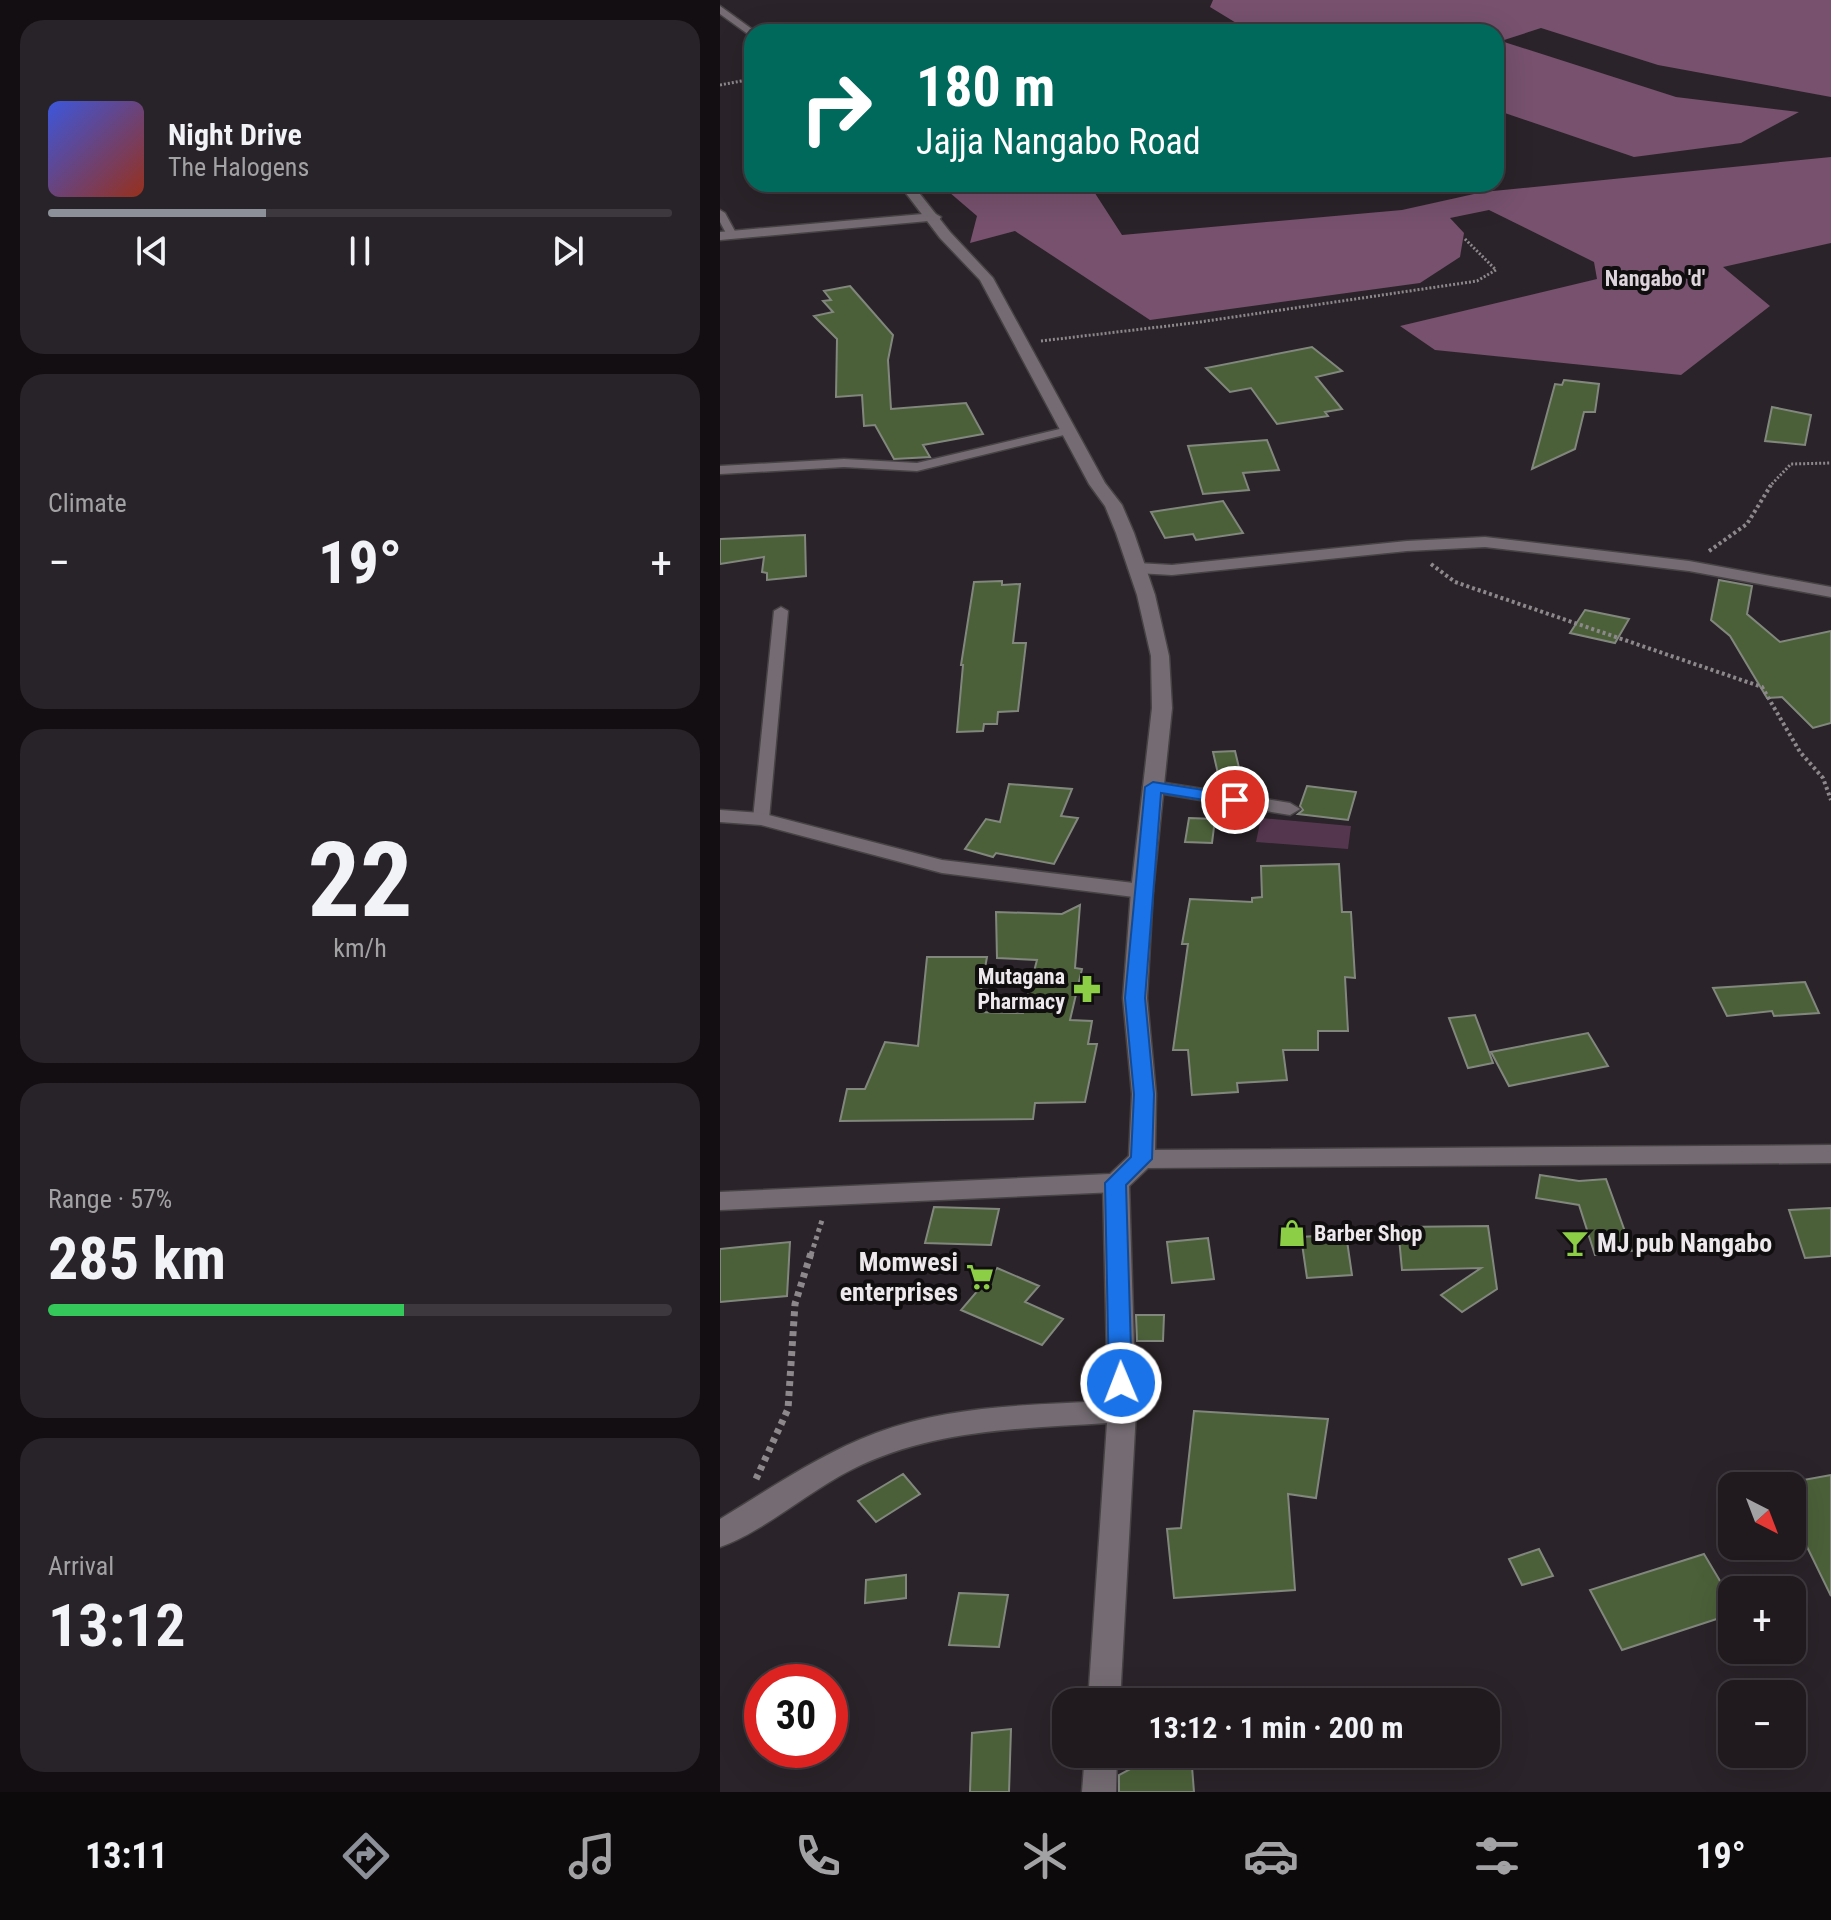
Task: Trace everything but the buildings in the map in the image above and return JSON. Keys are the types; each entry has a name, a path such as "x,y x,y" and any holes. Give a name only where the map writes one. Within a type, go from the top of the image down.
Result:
{"street":[{"path":"720,9 744,28"},
{"path":"912,192 945,235 986,278 1097,484 1113,505 1137,568 1160,656 1162,708 1142,891 1135,998 1144,1094 1142,1159"},
{"path":"726,236 934,217"},
{"path":"1137,568 1172,570 1407,546 1485,542 1689,566 1831,592"},
{"path":"1153,787 1290,809"},
{"path":"720,816 761,819 942,866 1142,891"},
{"path":"720,1201 1116,1183 1142,1159 1831,1154"},
{"path":"1105,1688 1122,1411 1116,1183"},
{"path":"720,1534 854,1454 914,1432 966,1422 1122,1411"},
{"path":"1099,1792 1100,1768"}],"lane":[{"path":"720,213 726,236"},
{"path":"720,470 844,463 917,467 1068,431"},
{"path":"761,819 781,611"}],"path":[{"path":"720,85 744,80"},
{"path":"1020,342 1193,323 1477,281 1496,270 1464,238"},
{"path":"1689,566 1747,524 1768,488 1791,464 1831,463"},
{"path":"1407,546 1455,582 1762,687 1800,752 1823,778 1831,800"},
{"path":"756,1481 788,1409 795,1304 823,1217 783,1198"}],"shaded area":[{"path":"1213,0 1831,0 1831,97 1658,65 1541,28 1504,40 1504,24 1238,24 1210,7"},
{"path":"1504,42 1676,97 1799,112 1741,143 1634,157 1504,113"},
{"path":"1831,157 1831,243 1723,267 1770,306 1681,375 1435,350 1400,326 1597,279 1594,262 1489,210 1450,218 1464,233 1460,257 1420,283 1150,320 1015,231 970,243 977,216 949,192 1094,192 1122,235 1402,210 1504,190"},
{"path":"1261,818 1351,826 1348,849 1256,842"}],"place":[{"name":"Mutagana Pharmacy","path":"1087,989"},
{"name":"Barber Shop","path":"1292,1233"},
{"name":"MJ pub Nangabo","path":"1575,1243"},
{"name":"Momwesi enterprises","path":"980,1277"}],"district":[{"name":"Nangabo 'd'","path":"1655,278"}],"route":[{"path":"1121,1383 1116,1183 1142,1159 1144,1094 1135,998 1153,787 1235,800"}]}
